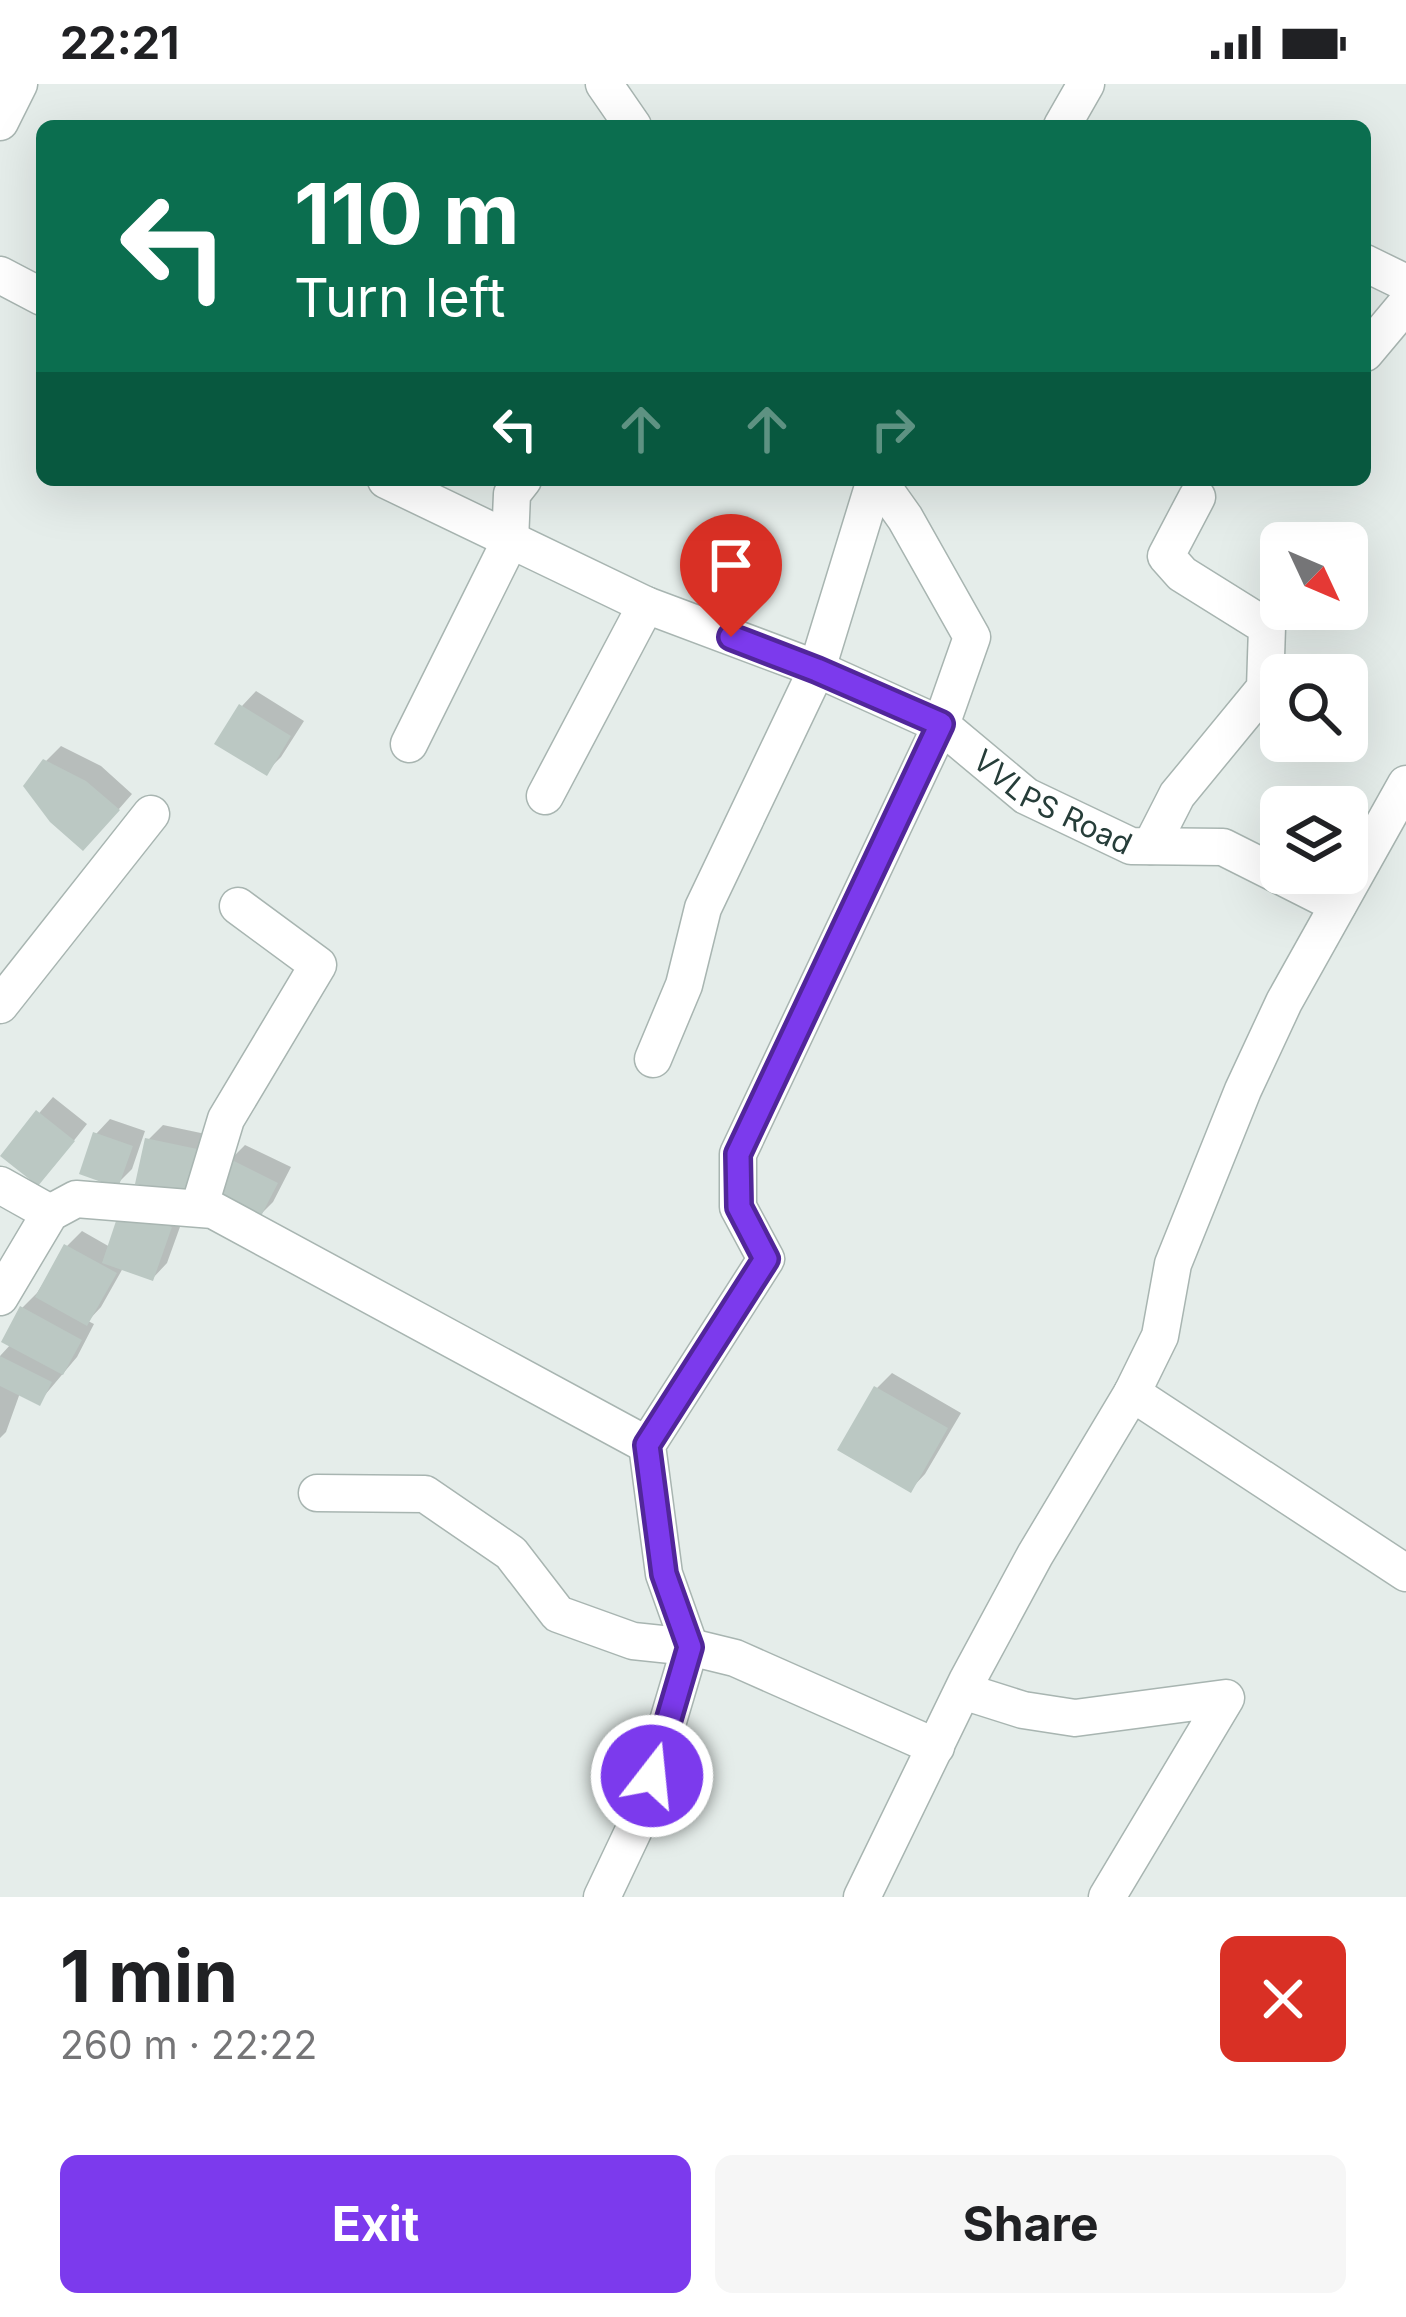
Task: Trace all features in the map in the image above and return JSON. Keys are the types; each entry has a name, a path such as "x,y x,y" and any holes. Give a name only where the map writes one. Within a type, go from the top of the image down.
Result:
{"street":[{"path":"0,122 19,84"},
{"path":"604,84 629,120"},
{"path":"1065,120 1086,84"},
{"path":"1371,266 1406,283"},
{"path":"0,275 36,294"},
{"path":"1371,346 1406,304"},
{"name":"VVLPS Road","path":"398,486 646,605 817,670 941,724 1026,796 1131,846 1223,847 1338,905"},
{"path":"409,744 510,541 512,494 518,486"},
{"path":"653,1059 684,986 704,908 817,670 874,486"},
{"path":"602,1897 639,1820 690,1647 664,1574 647,1445 766,1259 739,1207 738,1154 941,724 972,637 905,518 881,486"},
{"path":"1151,846 1177,795 1265,688 1267,627 1182,574 1166,556 1197,497"},
{"path":"545,796 646,605"},
{"path":"862,1897 963,1691 1160,1336 1173,1264 1243,1090 1284,1002 1406,784"},
{"path":"0,1005 151,814"},
{"path":"200,1208 226,1119 317,965 238,906"},
{"path":"0,1185 50,1213"},
{"path":"0,1297 50,1213 76,1199 213,1210 647,1445"},
{"path":"1132,1393 1406,1573"},
{"path":"317,1493 425,1494 511,1553 558,1613 633,1641 735,1658 936,1747"},
{"path":"963,1691 1023,1710 1076,1718 1226,1698 1107,1897"}],"building":[{"path":"239,704 291,736 267,776 214,744"},
{"path":"43,759 86,781 120,810 83,851 50,822 23,786"},
{"path":"36,1110 75,1141 38,1186 0,1156"},
{"path":"93,1132 133,1146 118,1188 79,1174"},
{"path":"145,1138 202,1150 193,1196 135,1184"},
{"path":"228,1158 278,1183 259,1220 209,1195"},
{"path":"120,1209 172,1227 153,1281 102,1263"},
{"path":"64,1244 117,1273 87,1326 35,1297"},
{"path":"20,1306 82,1340 63,1375 1,1342"},
{"path":"0,1356 52,1382 40,1406 0,1386"},
{"path":"874,1386 948,1428 911,1493 837,1450"}],"route":[{"path":"652,1776 690,1647 664,1574 647,1445 766,1259 739,1207 738,1154 941,724 731,637"}]}
